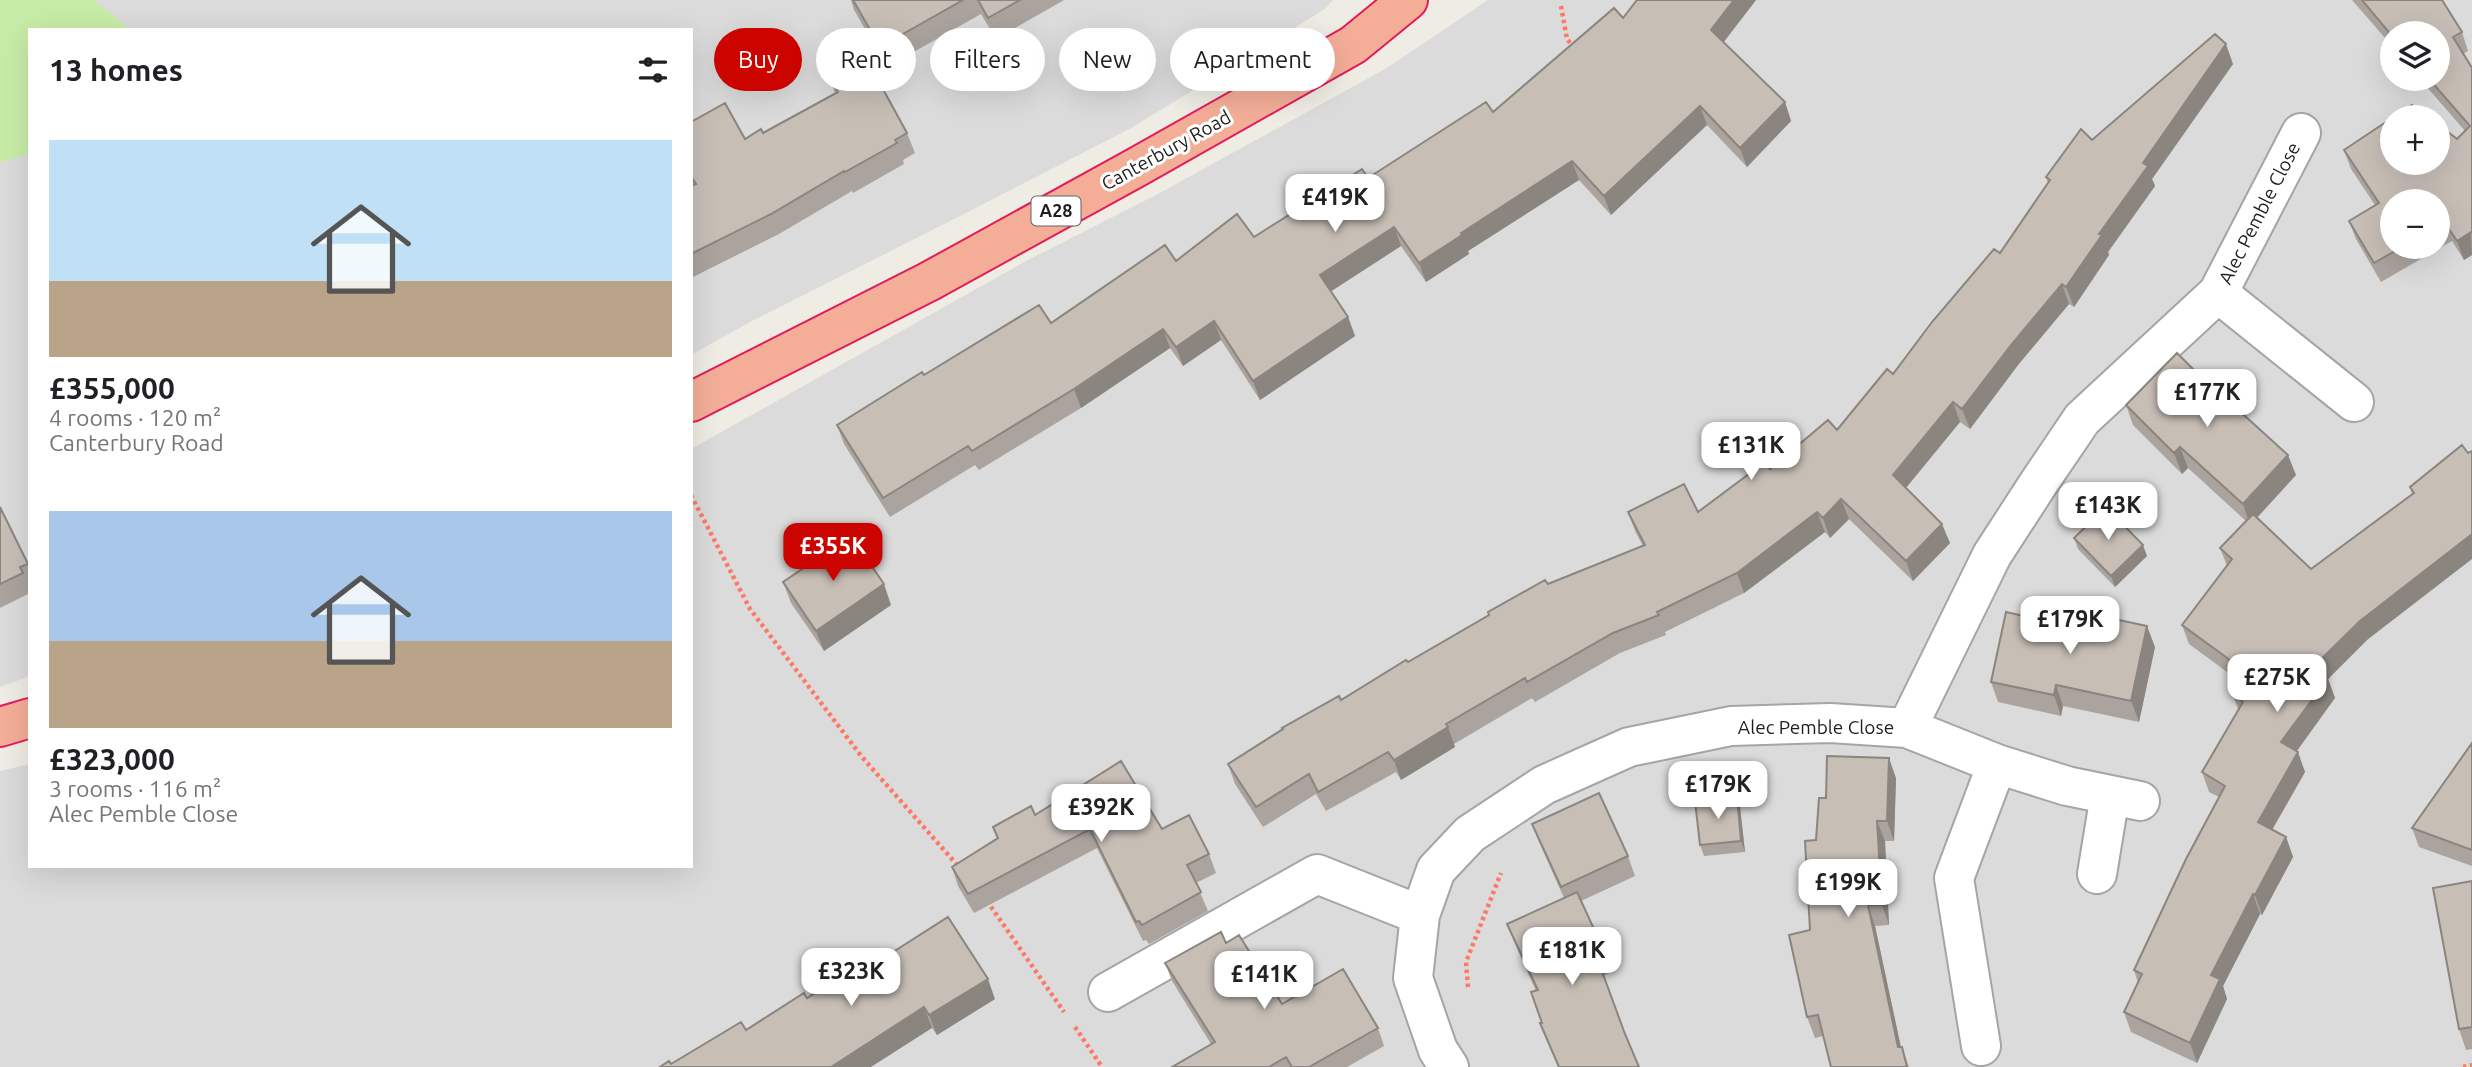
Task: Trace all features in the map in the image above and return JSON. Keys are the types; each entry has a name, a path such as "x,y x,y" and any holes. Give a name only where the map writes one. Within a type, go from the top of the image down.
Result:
{"highway":[{"name":"Canterbury Road","path":"693,400 928,282 1137,167 1353,45 1408,0"},
{"path":"0,727 28,719"}],"street":[{"name":"Alec Pemble Close","path":"1907,728 1992,555 2082,419 2218,293 2301,134"},
{"name":"Alec Pemble Close","path":"2218,293 2354,402"},
{"name":"Alec Pemble Close","path":"1432,1061 1413,978 1420,915 1436,870 1470,834 1544,785 1629,747 1731,726 1830,723 1907,728 1997,764 2067,786 2125,798 2097,874"},
{"path":"1981,1046 1954,878 1997,764"},
{"path":"1108,992 1317,874 1420,915"}],"path":[{"path":"1561,6 1567,39 1581,56"},
{"path":"693,499 750,609 862,757 962,871"},
{"path":"1468,994 1466,962 1506,861 1485,823"},
{"path":"981,891 1102,1067"},
{"path":"2463,1067 2472,1065"}],"shaded area":[{"path":"0,0 1333,0 1325,9 1294,28 1170,28 1170,91 1192,91 1133,127 754,320 693,354 693,28 28,28 28,677 0,687"},
{"path":"1488,0 2472,0 2472,1067 0,1067 0,771 28,764 28,868 693,868 693,448 1026,261 1156,195 1387,68"}],"green space":[{"path":"0,0 94,0 127,28 28,28 28,155 0,162"}],"building":[{"path":"853,0 963,0 914,28 869,28"},
{"path":"978,0 1020,0 988,18"},
{"path":"1637,0 1734,0 1711,30 1785,102 1740,148 1700,106 1604,196 1572,161 1419,263 1394,227 1320,275 1348,317 1253,381 1214,321 1176,347 1163,329 1074,389 972,451 968,446 883,498 837,425 922,372 924,375 1039,305 1051,323 1165,245 1176,261 1237,214 1254,237 1362,169 1368,178 1486,102 1493,112 1614,8 1623,18"},
{"path":"2362,0 2442,0 2462,32 2453,37 2472,68 2472,233 2457,241 2450,230 2450,189 2380,189 2381,259 2374,263 2349,221 2379,203 2344,150 2380,126 2380,175 2450,175 2450,133 2457,139 2470,126 2439,91 2450,91 2450,21 2380,22"},
{"path":"2215,34 2226,44 2143,163 2148,166 2099,234 2102,235 2066,287 2062,284 1962,409 1953,402 1893,475 1942,524 1906,561 1841,499 1823,518 1817,512 1737,573 1657,612 1659,615 1613,633 1527,682 1525,678 1446,724 1448,727 1394,760 1388,752 1318,792 1309,774 1256,807 1228,764 1282,728 1339,696 1341,700 1545,580 1548,584 1645,545 1628,512 1684,484 1698,512 1765,462 1770,469 1828,420 1837,430 1887,369 1893,374 1932,322 1994,249 2000,253 2050,180 2046,177 2081,129 2092,140"},
{"path":"884,91 907,133 895,140 897,143 771,214 693,253 693,185 696,184 693,179 693,121 725,103 745,139 761,129 763,133 838,92"},
{"path":"2177,353 2233,409 2235,407 2288,455 2243,504 2180,447 2174,453 2126,405"},
{"path":"2462,445 2468,453 2472,451 2472,534 2360,621 2313,667 2328,678 2281,742 2298,752 2258,822 2286,837 2211,975 2220,979 2190,1043 2124,1012 2142,974 2134,970 2186,859 2225,786 2202,772 2243,702 2233,695 2249,674 2182,625 2232,559 2220,548 2253,514 2311,569 2414,493 2410,487"},
{"path":"0,507 28,564 20,567 23,573 0,584"},
{"path":"2106,507 2143,545 2111,576 2074,538"},
{"path":"851,536 884,584 816,631 783,582"},
{"path":"2006,612 2083,629 2086,613 2147,626 2131,701 2056,685 2054,695 1991,682"},
{"path":"2472,743 2472,850 2412,828"},
{"path":"1827,756 1889,758 1887,821 1877,821 1882,905 1868,905 1898,1047 1902,1047 1907,1067 1831,1067 1818,1015 1807,1017 1789,935 1810,930 1805,841 1816,840 1819,798 1826,798"},
{"path":"1121,761 1162,829 1189,815 1209,854 1187,865 1201,892 1142,925 1139,921 1136,922 1090,829 968,894 952,867 998,838 993,827 1031,806 1035,815"},
{"path":"1599,793 1628,856 1561,887 1532,824"},
{"path":"1737,796 1741,841 1700,845 1695,801"},
{"path":"2472,881 2472,1027 2459,1029 2433,888"},
{"path":"1577,892 1604,951 1596,955 1639,1067 1559,1067 1540,1023 1531,992 1538,990 1507,924"},
{"path":"948,917 988,979 929,1015 924,1007 831,1067 660,1067 669,1061 671,1064 741,1022 746,1030 804,993 807,998 875,955 879,961"},
{"path":"1221,932 1226,943 1239,935 1282,1004 1343,969 1378,1028 1309,1067 1292,1067 1286,1057 1269,1067 1172,1067 1215,1042 1165,963"}]}
